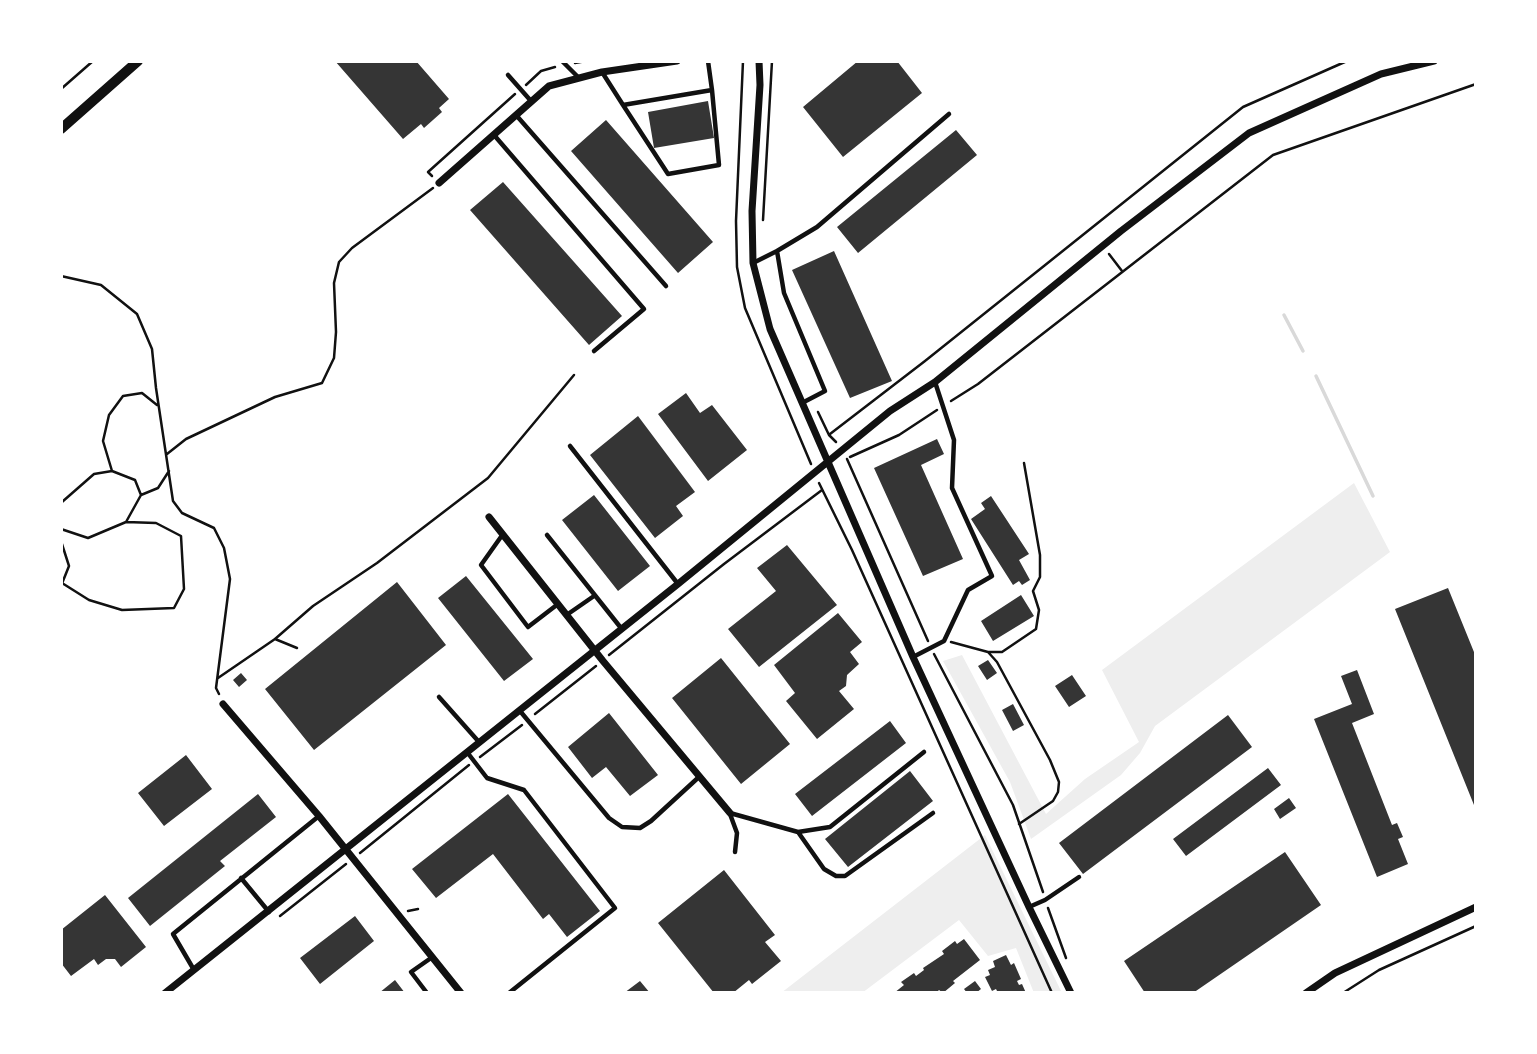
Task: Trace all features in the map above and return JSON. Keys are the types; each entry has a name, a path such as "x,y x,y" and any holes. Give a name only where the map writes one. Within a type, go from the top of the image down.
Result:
{"street":[{"path":"61,129 138,61"},
{"path":"439,183 549,86 602,72 677,61"},
{"path":"759,61 752,263 770,329 913,657 1071,993"},
{"path":"164,993 269,912 890,411 935,382 1121,231 1249,133 1381,75 1434,61"},
{"path":"489,517 603,661 730,813"},
{"path":"223,704 319,816 461,993"},
{"path":"1306,993 1335,973 1476,906"}],"lane":[{"path":"602,72 668,174 719,165 708,61"},
{"path":"564,63 579,77"},
{"path":"508,75 531,101"},
{"path":"624,105 712,90"},
{"path":"752,263 817,227 949,114"},
{"path":"515,115 666,286"},
{"path":"493,134 644,309 594,351"},
{"path":"776,251 784,293 825,391 802,403"},
{"path":"913,657 944,640 968,590 992,576 952,488 954,440 935,382"},
{"path":"570,446 678,584"},
{"path":"503,534 481,565 528,627 558,603"},
{"path":"547,535 621,628"},
{"path":"568,614 594,596"},
{"path":"439,697 479,742"},
{"path":"519,710 610,818 622,827 640,828 651,821 700,776"},
{"path":"466,752 487,778 524,790 615,908 509,993"},
{"path":"730,813 798,832 830,827 924,752"},
{"path":"730,813 737,833 735,852"},
{"path":"798,832 824,869 836,876 845,876 933,813"},
{"path":"194,970 173,934 319,816"},
{"path":"1029,907 1045,900 1079,877"},
{"path":"241,878 269,912"},
{"path":"427,993 411,972 431,958"}],"path":[{"path":"61,89 93,61"},
{"path":"167,454 186,439 275,397 322,383 334,358 334,282 339,262 352,248 439,183 428,172 541,71 564,63 586,61"},
{"path":"762,231 772,61"},
{"path":"829,435 1243,107 1347,61"},
{"path":"847,459 898,435 978,384 1273,156 1476,84"},
{"path":"61,276 100,285 137,314 152,349 173,500 182,513 214,528 224,548 230,579 216,688 223,704"},
{"path":"218,678 275,639 313,606 377,563 488,478 574,375"},
{"path":"112,471 103,440 110,415 123,396 142,393 159,406"},
{"path":"812,398 829,435 843,449 931,647 1013,805 1071,968"},
{"path":"944,640 988,652 1002,652 1036,629 1039,610 1033,591 1040,577 1040,555 1024,463"},
{"path":"61,507 62,502 94,474 112,471 135,480 141,495"},
{"path":"126,522 141,495 158,488 169,471"},
{"path":"278,917 724,564 822,490"},
{"path":"61,529 88,538 126,522 156,523 181,536 184,589 174,608 122,610 89,600 62,585 69,566 61,541"},
{"path":"275,639 297,648"},
{"path":"988,652 997,662 1050,760 1059,782 1053,801 1018,824"},
{"path":"1343,993 1379,970 1476,926"}],"shaded area":[{"path":"1354,483 1390,552 1155,726 1140,753 1121,775 1031,839 1010,782 943,661 962,655 1046,814 1085,779 1139,742 1102,670"},
{"path":"985,835 1062,993 1034,993 1016,948 988,956 959,920 862,993 781,993"}],"building":[{"path":"335,61 416,61 449,99 439,108 442,112 424,128 421,124 403,139"},
{"path":"858,61 897,61 922,93 843,157 803,107"},
{"path":"708,101 714,138 654,148 648,112"},
{"path":"606,120 713,242 678,273 571,151"},
{"path":"956,130 977,155 858,253 837,227"},
{"path":"503,182 622,316 589,345 470,210"},
{"path":"834,251 892,381 850,398 792,270"},
{"path":"686,393 700,413 712,405 747,450 708,481 658,414"},
{"path":"638,416 695,492 676,506 683,516 655,538 590,455"},
{"path":"937,439 944,454 921,465 963,559 923,576 874,468"},
{"path":"594,495 650,566 618,591 562,520"},
{"path":"991,496 1029,554 1019,560 1030,580 1022,585 1019,581 1013,585 971,519 985,509 981,503"},
{"path":"787,545 837,605 759,667 728,629 776,591 757,568"},
{"path":"466,576 533,659 504,681 438,598"},
{"path":"397,582 446,645 314,750 265,689"},
{"path":"1448,588 1476,657 1476,810 1395,609"},
{"path":"1021,595 1034,616 993,641 981,621"},
{"path":"838,613 862,642 850,652 859,664 847,675 846,686 839,691 854,709 817,739 786,701 795,693 774,665"},
{"path":"721,658 790,744 741,784 672,698"},
{"path":"988,660 997,673 987,680 978,666"},
{"path":"1357,670 1374,714 1352,723 1392,825 1397,823 1403,837 1398,839 1408,864 1377,877 1314,719 1352,704 1341,676"},
{"path":"241,673 247,680 239,687 233,680"},
{"path":"1072,675 1086,696 1069,707 1055,686"},
{"path":"1013,704 1024,725 1013,731 1002,710"},
{"path":"609,713 658,775 630,796 606,767 592,778 568,747"},
{"path":"1228,715 1252,747 1083,874 1059,843"},
{"path":"890,721 906,743 812,816 795,794"},
{"path":"186,755 212,789 164,826 138,793"},
{"path":"1268,768 1281,785 1186,856 1173,839"},
{"path":"910,771 933,801 848,867 825,839"},
{"path":"258,794 276,817 220,861 225,866 150,926 128,898"},
{"path":"508,794 600,911 567,937 549,914 543,919 493,854 436,898 412,869"},
{"path":"1289,798 1296,808 1280,819 1274,809"},
{"path":"1285,852 1321,905 1193,993 1145,993 1124,961"},
{"path":"724,870 775,935 765,942 781,961 752,984 749,980 733,993 714,993 658,923"},
{"path":"105,895 146,947 121,967 115,959 106,959 98,965 94,959 71,976 61,963 61,930"},
{"path":"355,916 374,941 320,984 300,958"},
{"path":"964,939 980,960 953,981 955,983 943,993 939,990 936,993 894,993 904,985 901,982 914,973 916,976 944,954 942,951 955,941 957,944"},
{"path":"1006,955 1011,965 1014,963 1021,979 1017,981 1019,985 1022,984 1026,993 998,993 996,989 992,991 985,977 990,975 988,970 995,967 993,961"},
{"path":"395,980 405,993 379,993"},
{"path":"640,981 650,993 624,993"},
{"path":"975,981 981,989 976,993 967,993 964,989"}],"waterway":[{"path":"1284,315 1303,351"},
{"path":"1316,376 1373,496"}]}
